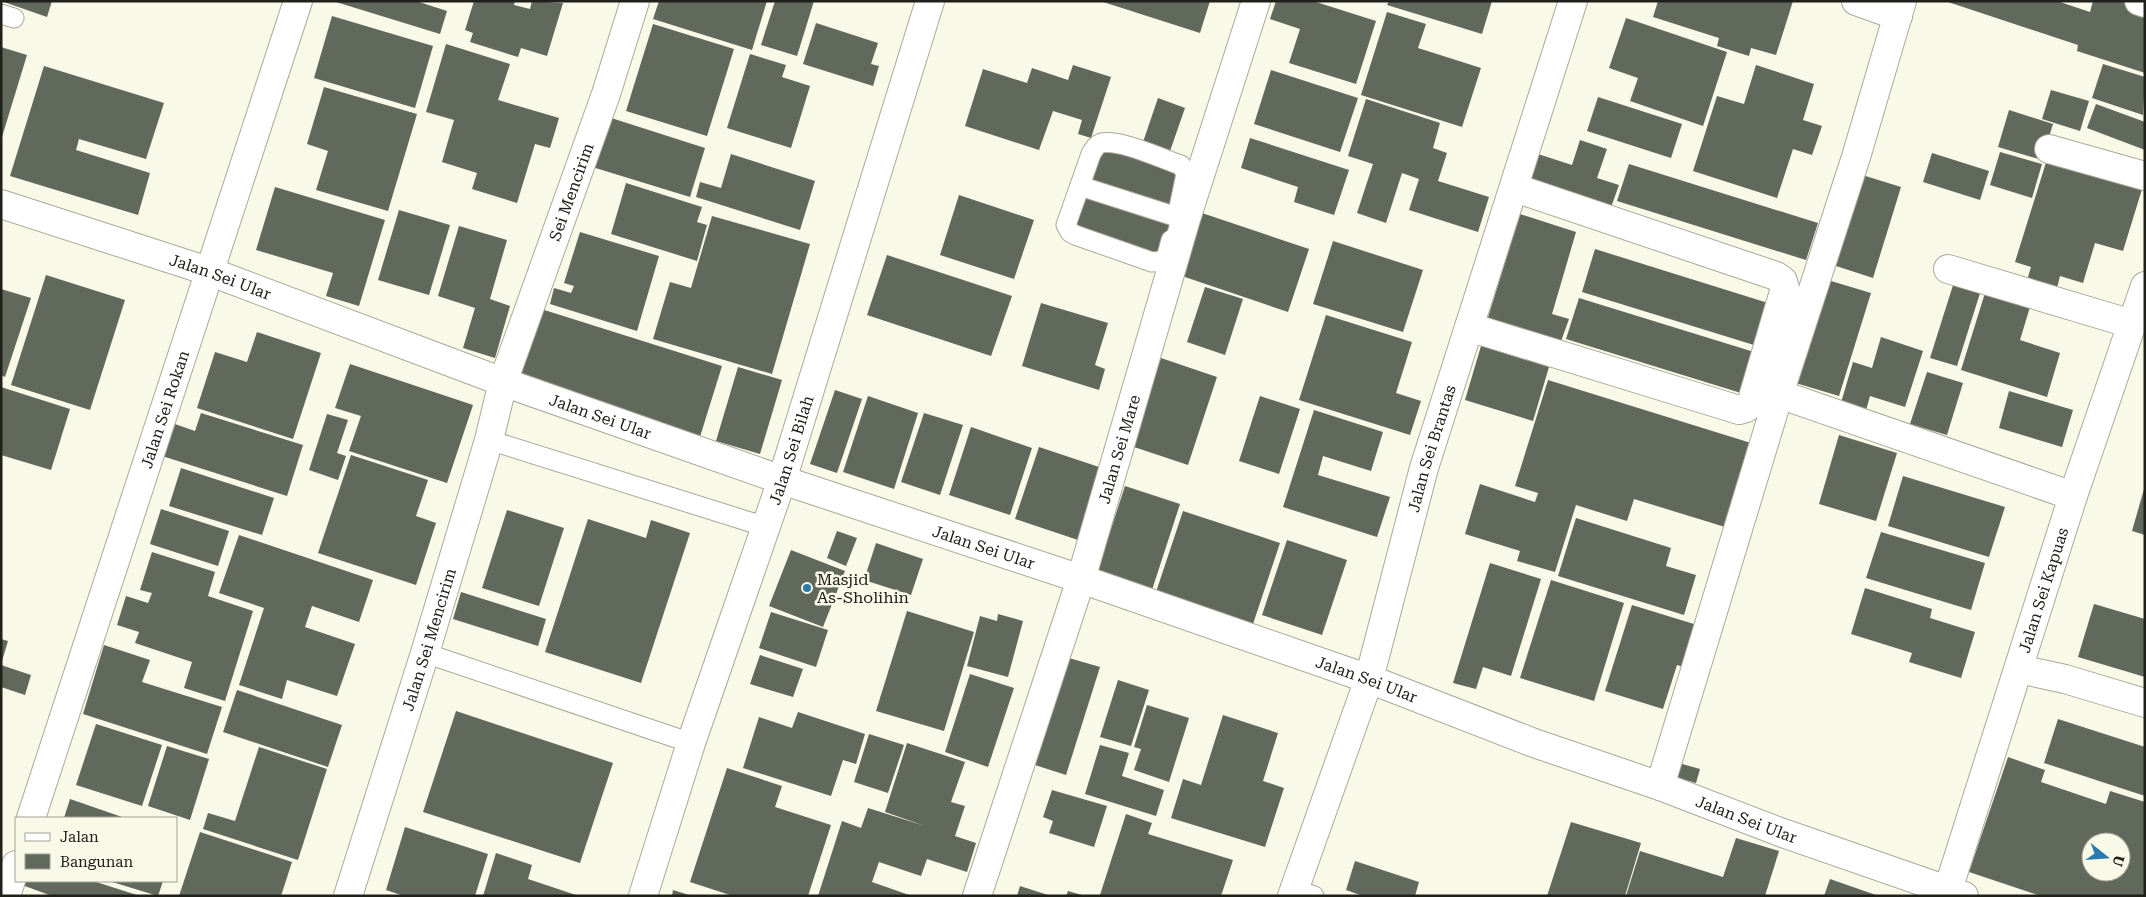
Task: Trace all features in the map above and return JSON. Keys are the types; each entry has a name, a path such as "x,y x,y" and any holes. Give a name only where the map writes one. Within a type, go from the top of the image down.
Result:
{"street":[{"name":"Jalan Sei Rokan","path":"31,817 298,1"},
{"name":"Sei Mencirim","path":"503,382 606,94 635,1"},
{"name":"Jalan Sei Bilah","path":"644,896 692,742 782,480 930,1"},
{"name":"Jalan Sei Mare","path":"977,896 1081,579 1181,218 1256,1"},
{"name":"Jalan Sei Brantas","path":"1300,894 1369,679 1424,468 1515,188 1573,1"},
{"path":"1660,786 1779,394 1856,157 1900,8 1856,1"},
{"path":"2139,1 2145,3"},
{"path":"2049,149 2145,176"},
{"path":"1469,327 1739,410 1751,404 1785,288 1782,281 1776,276 1515,188"},
{"name":"Jalan Sei Ular","path":"1,204 211,272 503,382 782,480 1081,579 1369,679 1534,743 1660,786 1780,832 1953,894"},
{"path":"1948,269 2132,324"},
{"name":"Jalan Sei Kapuas","path":"1953,894 2019,669 2073,496 2145,286"},
{"name":"Jalan Sei Mencirim","path":"348,896 425,653 489,440 503,382"},
{"path":"1779,394 2073,496"},
{"path":"2019,669 2065,678 2145,703"},
{"path":"6,896 15,867"}],"lane":[{"path":"1110,143 1129,147 1185,169 1181,218 1167,255 1162,261 1152,262 1070,232 1066,225 1095,147 1100,144 1110,143"},
{"path":"1080,186 1181,218"},
{"path":"489,440 766,527"},
{"path":"425,653 692,742"}],"building":[{"path":"1,1 52,1 47,17"},
{"path":"416,1 447,11 440,34 336,2"},
{"path":"474,1 515,1 514,5 530,9 532,1 563,3 547,56 521,48 518,57 470,42 473,33 465,30"},
{"path":"659,1 767,1 752,50 653,19"},
{"path":"775,1 814,1 797,56 761,45"},
{"path":"1100,1 1210,1 1200,33"},
{"path":"1276,1 1313,1 1376,21 1356,84 1289,63 1300,29 1270,19"},
{"path":"1389,1 1492,1 1482,34 1387,5"},
{"path":"1658,1 1793,1 1776,55 1751,48 1749,56 1717,46 1719,38 1653,17"},
{"path":"2057,1 2090,12 2093,1 2122,1 2145,9 2145,73 2077,51 2078,45 1948,2"},
{"path":"1387,12 1426,24 1418,48 1481,68 1462,127 1361,95"},
{"path":"332,16 433,46 415,108 314,78"},
{"path":"1626,18 1727,52 1703,126 1630,101 1638,78 1609,68"},
{"path":"816,23 878,43 871,64 879,66 873,86 803,64"},
{"path":"653,24 734,49 707,136 626,111"},
{"path":"446,44 510,64 498,100 559,118 550,148 535,144 517,203 472,189 477,173 442,162 454,120 426,112"},
{"path":"1,47 27,55 2,137 1,137"},
{"path":"750,54 786,65 782,77 810,86 791,148 727,128"},
{"path":"2103,64 2145,77 2143,115 2092,98"},
{"path":"1073,65 1111,77 1091,138 1078,134 1082,120 1053,111 1039,150 965,126 983,69 1027,83 1032,68 1068,80"},
{"path":"1756,65 1814,84 1803,120 1822,126 1812,155 1793,149 1777,198 1693,171 1717,96 1744,104"},
{"path":"44,66 164,103 146,159 79,139 76,150 150,173 138,215 10,176"},
{"path":"1271,70 1358,98 1340,152 1254,124"},
{"path":"324,87 417,114 388,211 316,190 328,151 307,144"},
{"path":"2051,90 2089,101 2080,131 2042,119"},
{"path":"1598,97 1682,124 1671,158 1587,131"},
{"path":"1158,98 1185,108 1169,154 1142,145"},
{"path":"1366,99 1440,123 1433,148 1447,153 1438,181 1489,197 1478,232 1409,210 1419,179 1402,173 1386,223 1357,213 1373,164 1348,156"},
{"path":"2096,104 2145,122 2145,150 2087,128"},
{"path":"2009,110 2053,124 2042,160 1998,147"},
{"path":"605,116 705,148 690,197 589,166"},
{"path":"1250,138 1349,170 1334,215 1294,202 1298,187 1241,168"},
{"path":"1580,140 1607,149 1597,178 1619,185 1609,213 1527,185 1538,154 1572,165"},
{"path":"1102,147 1184,173 1171,211 1090,185"},
{"path":"2000,152 2042,164 2032,198 1990,185"},
{"path":"1932,153 1989,171 1980,200 1923,182"},
{"path":"731,154 815,181 800,230 696,197 700,182 721,188"},
{"path":"2048,156 2143,186 2123,251 2095,243 2083,283 2060,276 2055,296 2025,287 2031,267 2015,262"},
{"path":"1629,164 1818,223 1806,260 1617,201"},
{"path":"1859,174 1901,187 1873,278 1830,264"},
{"path":"626,183 702,207 697,222 707,225 697,261 611,234"},
{"path":"275,187 385,220 359,306 326,296 333,273 256,250"},
{"path":"1086,193 1171,220 1159,259 1074,232"},
{"path":"959,195 1034,220 1014,279 940,255"},
{"path":"399,210 450,225 429,295 378,280"},
{"path":"1202,213 1309,249 1288,312 1182,276"},
{"path":"1520,214 1576,232 1552,314 1569,319 1559,347 1486,324"},
{"path":"712,216 810,244 772,374 653,339 670,282 691,288"},
{"path":"459,226 507,240 490,299 510,306 495,358 463,348 475,308 438,296"},
{"path":"580,232 659,256 637,331 550,304 554,288 571,293 574,286 564,283"},
{"path":"1333,241 1423,270 1403,332 1313,304"},
{"path":"1595,249 1768,303 1754,345 1582,292"},
{"path":"887,255 1012,296 991,356 867,315"},
{"path":"46,275 125,300 90,410 11,385"},
{"path":"1821,278 1871,293 1839,396 1789,381"},
{"path":"1954,282 1981,290 1957,366 1930,358"},
{"path":"1205,287 1243,299 1225,355 1187,342"},
{"path":"1,289 31,298 5,377 1,375"},
{"path":"1985,293 2030,307 2020,340 2060,353 2047,397 1961,370"},
{"path":"1579,298 1754,352 1741,393 1566,339"},
{"path":"1041,303 1108,323 1095,365 1105,369 1099,390 1022,366"},
{"path":"538,308 722,366 699,440 515,381"},
{"path":"1326,315 1412,342 1396,393 1421,401 1410,435 1299,400"},
{"path":"257,332 321,353 293,439 197,408 215,352 247,362"},
{"path":"1881,337 1923,351 1905,407 1870,396 1865,414 1840,406 1853,362 1872,368"},
{"path":"1481,346 1549,367 1533,421 1465,400"},
{"path":"1161,358 1217,377 1188,465 1131,446"},
{"path":"350,364 473,405 447,483 349,451 361,416 335,408"},
{"path":"738,367 782,380 760,454 716,441"},
{"path":"1927,372 1963,383 1947,435 1910,424"},
{"path":"1548,380 1751,443 1725,527 1634,499 1627,521 1576,505 1555,572 1517,561 1520,551 1465,534 1480,484 1535,502 1538,493 1515,486"},
{"path":"1,387 70,409 51,470 1,455"},
{"path":"835,390 862,399 837,473 810,464"},
{"path":"2009,391 2073,410 2062,447 1999,428"},
{"path":"868,396 918,413 894,489 843,472"},
{"path":"1260,396 1300,409 1279,474 1239,461"},
{"path":"1314,410 1383,432 1371,471 1323,456 1318,475 1390,497 1377,537 1283,507"},
{"path":"201,413 303,445 287,496 159,455 169,422 195,431"},
{"path":"924,413 963,425 940,495 901,482"},
{"path":"327,414 348,420 337,453 346,456 338,480 309,470"},
{"path":"971,427 1032,448 1010,515 949,495"},
{"path":"1839,435 1897,453 1876,521 1819,504"},
{"path":"1039,447 1108,470 1084,542 1015,519"},
{"path":"351,455 428,480 416,516 436,523 416,585 318,553"},
{"path":"181,468 274,498 262,535 169,506"},
{"path":"1903,476 2005,507 1989,557 1888,526"},
{"path":"1125,486 1180,504 1152,590 1097,572"},
{"path":"2145,489 2145,535 2132,531"},
{"path":"161,509 229,531 218,566 150,544"},
{"path":"507,510 564,528 539,606 482,588"},
{"path":"1183,511 1280,543 1253,624 1156,592"},
{"path":"1576,518 1671,548 1666,566 1696,575 1684,615 1558,576"},
{"path":"588,519 646,538 651,520 690,533 641,683 545,652"},
{"path":"837,531 857,538 846,566 827,558"},
{"path":"1881,532 1985,563 1971,610 1866,578"},
{"path":"239,535 373,580 359,622 312,606 305,627 355,644 337,696 287,680 282,699 239,685 264,608 219,593"},
{"path":"1287,540 1347,560 1322,635 1262,615"},
{"path":"876,543 923,559 911,595 864,580"},
{"name":"Masjid As-Sholihin","path":"791,550 845,571 823,627 769,606"},
{"path":"152,552 215,572 208,596 253,611 225,701 184,688 192,662 135,643 139,632 117,625 126,596 148,603 152,593 140,590"},
{"path":"1490,563 1541,579 1511,676 1483,667 1476,689 1453,683"},
{"path":"1551,580 1624,603 1594,701 1520,678"},
{"path":"1865,588 1932,609 1930,618 1975,632 1961,678 1909,662 1912,653 1851,634"},
{"path":"461,592 546,619 538,646 453,619"},
{"path":"2094,604 2145,619 2145,677 2078,657"},
{"path":"1632,605 1707,628 1694,670 1677,665 1663,709 1605,691"},
{"path":"907,611 974,632 944,731 876,711"},
{"path":"771,612 828,630 816,667 759,648"},
{"path":"998,614 1023,621 1008,677 967,666 980,616 997,621"},
{"path":"1,639 8,641 2,661 1,661"},
{"path":"104,645 150,660 142,682 222,707 207,754 83,714"},
{"path":"760,655 803,669 793,697 750,684"},
{"path":"1069,658 1100,667 1066,775 1035,765"},
{"path":"1,665 31,675 25,695 1,687"},
{"path":"970,674 1014,688 988,767 945,752"},
{"path":"1118,680 1149,690 1131,746 1100,737"},
{"path":"237,690 342,725 328,767 223,732"},
{"path":"1147,705 1189,718 1169,782 1134,770 1141,749 1134,747"},
{"path":"456,711 613,763 580,863 423,812"},
{"path":"798,712 865,734 856,764 843,760 831,796 743,768 759,717 792,728"},
{"path":"1223,715 1278,733 1263,781 1284,788 1265,847 1171,818 1183,779 1201,785"},
{"path":"2058,719 2145,747 2145,796 2044,763"},
{"path":"96,724 162,745 142,806 76,785"},
{"path":"869,734 904,745 888,793 854,782"},
{"path":"907,743 965,762 951,802 965,806 955,836 976,843 967,872 927,859 921,876 879,862 872,882 912,896 818,896 842,821 861,828 868,808 925,826 885,812"},
{"path":"1100,745 1129,753 1122,776 1164,790 1156,816 1085,794"},
{"path":"167,746 209,759 190,820 148,806"},
{"path":"259,747 327,769 298,860 203,829 208,813 235,821"},
{"path":"2008,757 2045,770 2041,782 2106,804 2110,791 2145,802 2145,896 2041,896 1969,872"},
{"path":"1675,762 1700,769 1696,783 1671,776"},
{"path":"727,768 782,786 775,807 831,825 808,896 733,896 690,882"},
{"path":"1052,790 1107,806 1094,847 1049,833 1053,821 1043,817"},
{"path":"70,799 122,817 64,817"},
{"path":"1126,814 1152,823 1148,834 1233,860 1221,896 1100,895"},
{"path":"1571,822 1641,843 1625,896 1547,896"},
{"path":"405,827 488,854 475,896 404,896 386,890"},
{"path":"200,832 292,862 281,896 179,896"},
{"path":"1736,838 1779,851 1765,896 1626,896 1640,851 1723,877"},
{"path":"496,853 532,865 528,879 579,896 483,896"},
{"path":"1355,861 1419,882 1415,896 1363,896 1346,890"},
{"path":"1830,879 1876,895 1876,896 1824,896"},
{"path":"24,882 96,882 137,895 52,896 22,885"},
{"path":"112,882 163,882 158,896"},
{"path":"1020,886 1048,895 1048,896 1017,896"},
{"path":"673,890 689,895 689,896 672,896"},
{"path":"1068,891 1082,895 1082,896 1066,896"}],"place":[{"name":"Masjid As-Sholihin","path":"807,588"}]}
